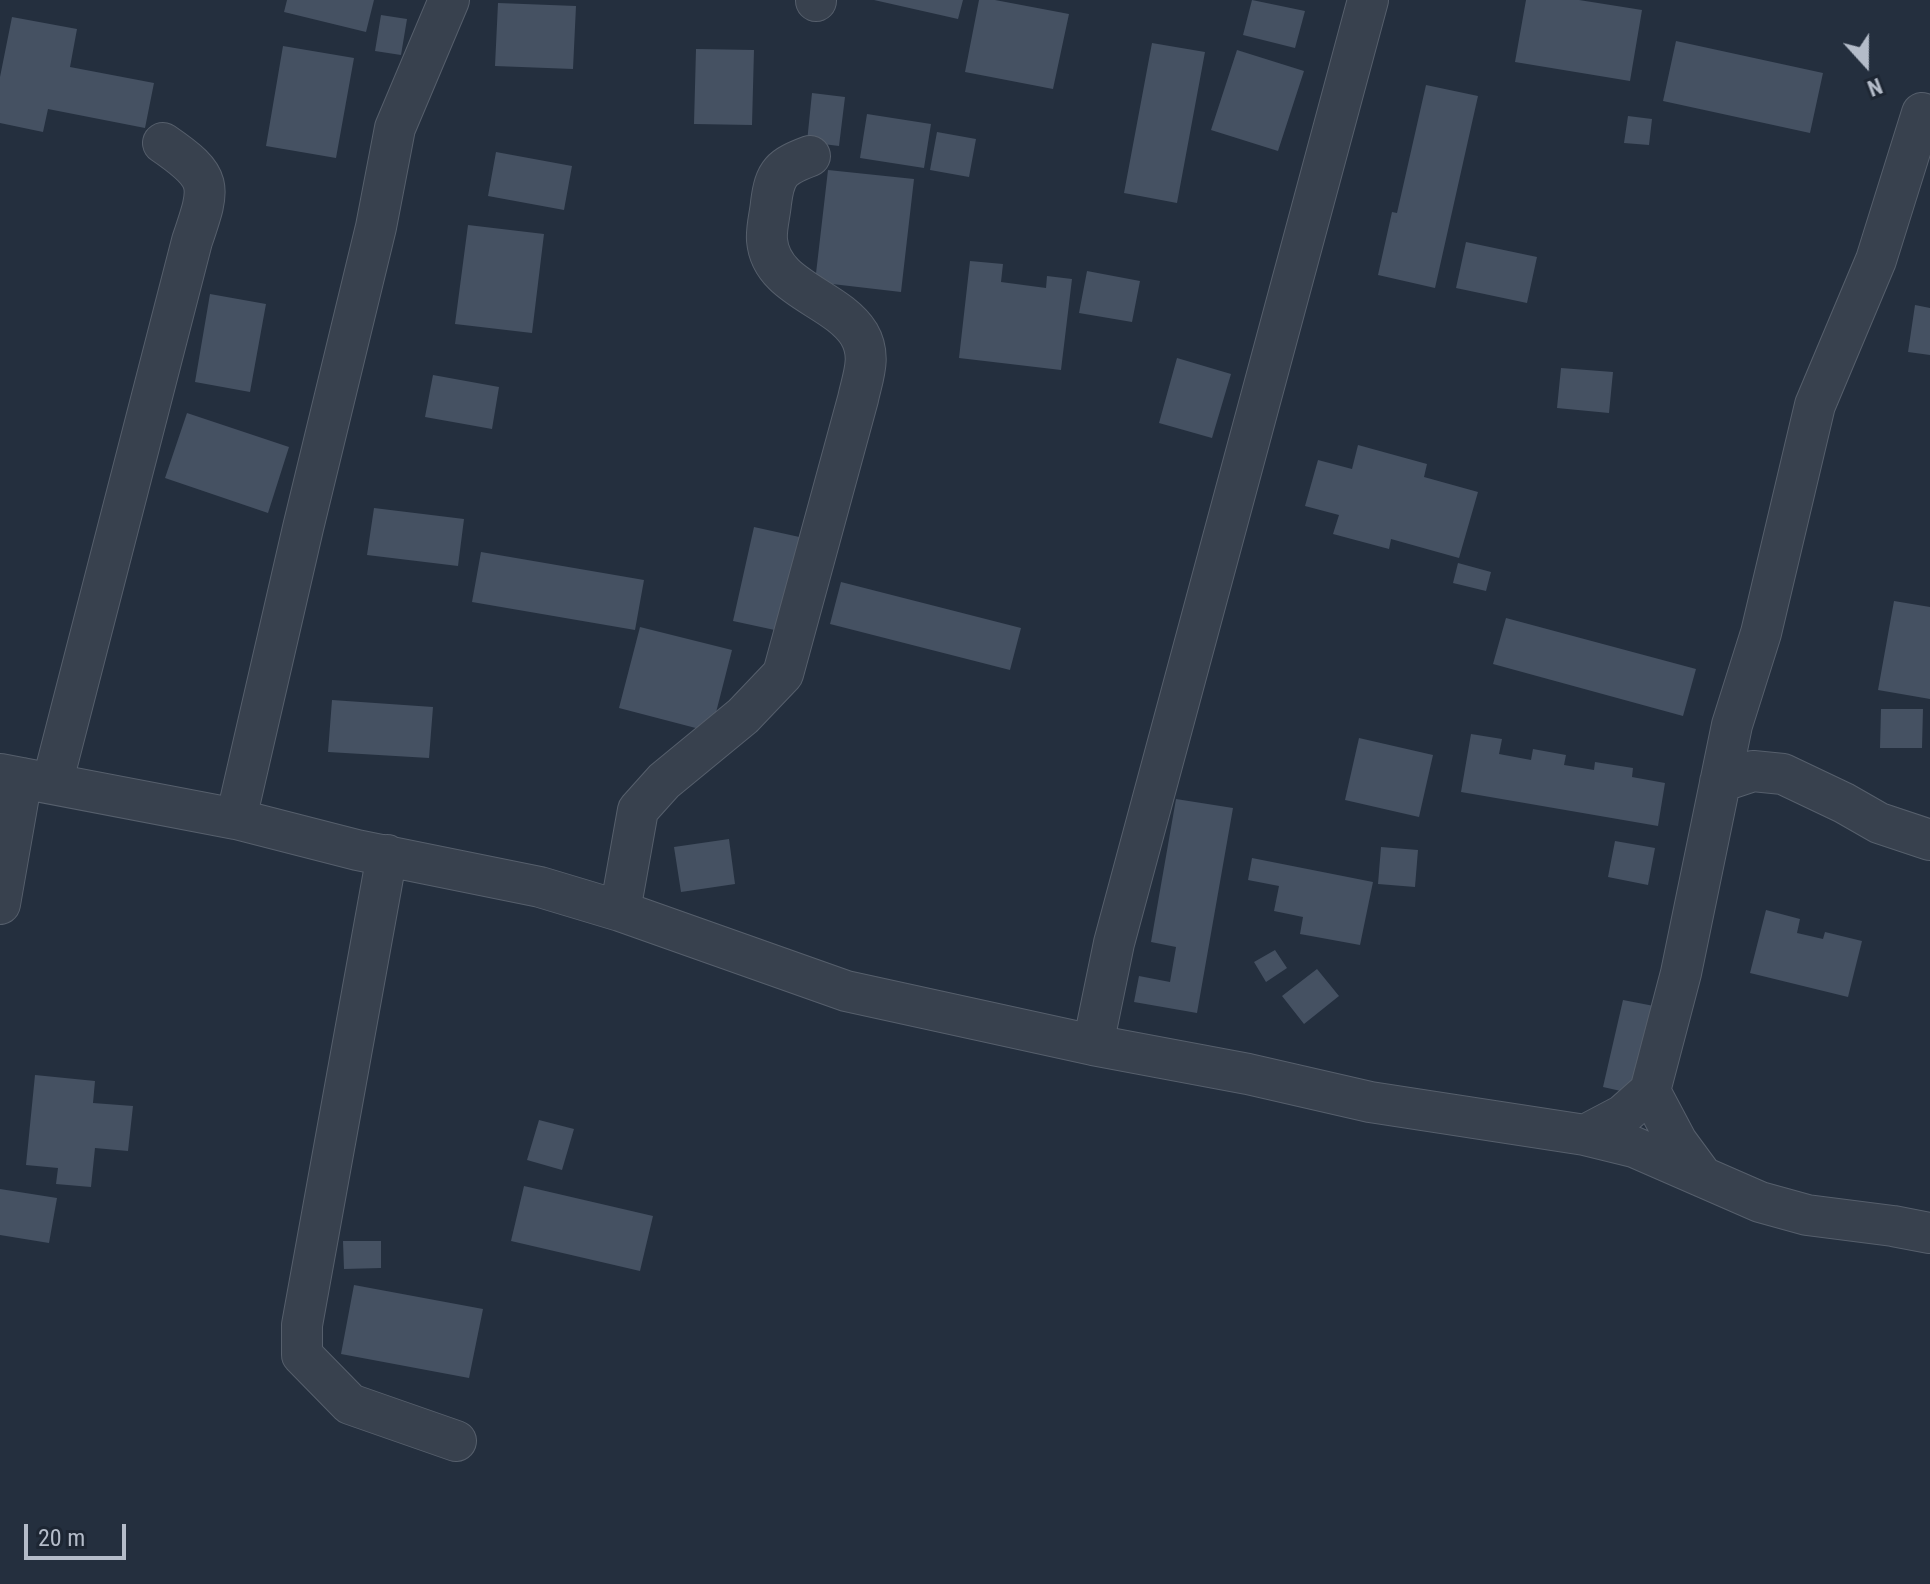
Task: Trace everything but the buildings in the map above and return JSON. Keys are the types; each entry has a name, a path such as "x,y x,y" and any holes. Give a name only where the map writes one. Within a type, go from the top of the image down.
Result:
{"street":[{"path":"236,819 376,227 395,128 449,0"},
{"path":"1093,1045 1114,943 1368,0"},
{"path":"1585,1135 1623,1115 1650,1091 1681,973 1732,725 1761,633 1815,405 1876,260 1922,113"},
{"path":"0,904 25,778 206,202 206,184 191,163 163,143"},
{"path":"620,911 638,810 664,781 743,716 783,674 858,399 868,356 858,333 830,307 785,276 774,264 767,241 773,183 785,165 810,156"},
{"path":"1720,782 1753,771 1783,774 1879,823 1930,840"},
{"path":"25,778 236,819 357,850 540,887 620,911 846,991 1370,1102 1585,1135 1634,1147 1760,1202 1807,1215 1930,1233"},
{"path":"387,855 302,1325 302,1355 350,1404 456,1441"},
{"path":"1650,1091 1677,1142 1704,1178"}]}
